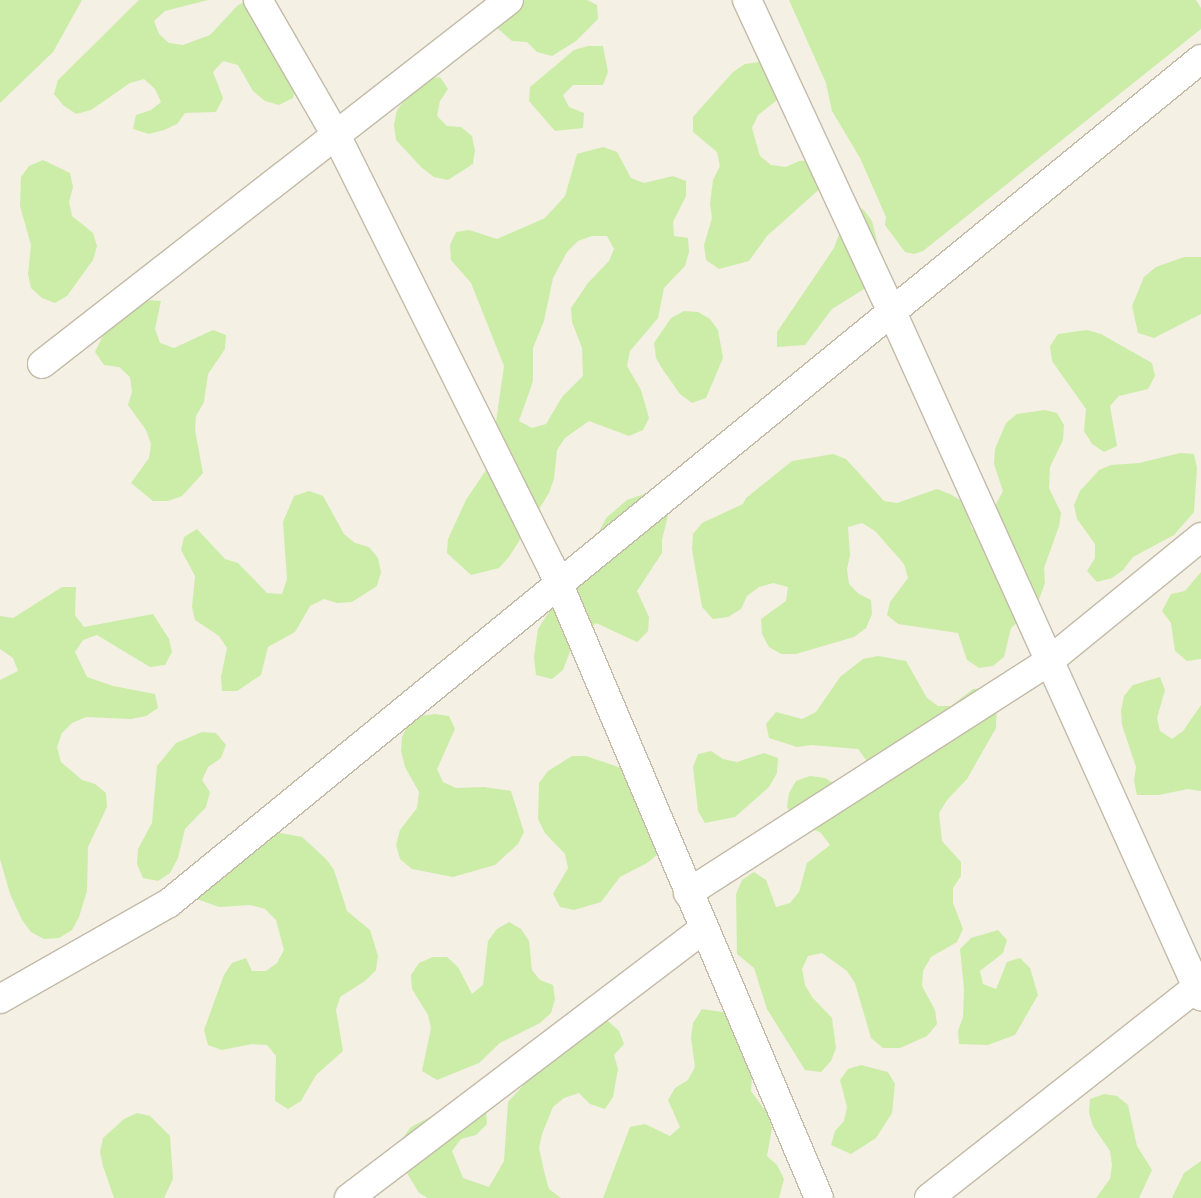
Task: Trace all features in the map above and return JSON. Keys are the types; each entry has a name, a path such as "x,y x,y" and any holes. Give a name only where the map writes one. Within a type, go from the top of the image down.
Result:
{"street":[{"path":"258,0 336,135 558,584 703,929 819,1198"},
{"path":"42,364 509,0"},
{"path":"747,0 892,312 1049,662 1200,989 928,1198"},
{"path":"0,998 169,902 1201,59"},
{"path":"688,893 1049,662 1201,537"},
{"path":"349,1198 703,929"}],"green space":[{"path":"0,0 82,0 53,52 0,103"},
{"path":"139,0 208,0 165,11 154,21 159,34 169,43 183,45 210,35 238,5 250,0 296,84 293,98 279,105 265,101 253,91 238,65 223,61 213,72 223,98 216,112 185,113 177,124 149,134 133,129 136,115 151,110 161,102 155,89 144,79 130,83 91,110 76,114 63,105 54,94 58,80"},
{"path":"525,0 587,0 597,5 598,19 576,41 552,56 537,52 527,42 512,41 495,26 512,3"},
{"path":"789,0 1196,0 1201,8 1201,29 923,251 914,254 905,252 885,225 886,217 860,158 832,111 826,83"},
{"path":"588,46 603,46 608,72 603,85 573,85 563,95 569,107 584,113 583,128 555,131 529,101 530,87 574,50"},
{"path":"759,62 773,65 781,97 758,115 752,128 760,156 771,165 786,167 799,161 812,160 824,185 767,236 749,261 719,269 706,260 704,245 712,218 710,204 713,180 720,166 717,152 693,132 693,117 733,72 745,64"},
{"path":"440,77 448,89 440,101 437,116 447,126 461,127 472,136 475,150 473,164 448,180 434,177 421,167 396,140 394,125 397,110 415,87 426,79"},
{"path":"603,147 617,152 631,178 644,183 673,176 686,181 686,196 673,222 674,236 688,238 689,252 685,266 664,288 658,318 630,351 627,366 641,390 649,418 643,430 629,436 589,421 565,438 557,450 554,479 549,493 509,557 499,568 471,575 447,553 448,539 466,500 490,464 504,366 471,283 451,260 450,245 456,232 469,230 497,239 545,218 565,196 577,154","holes":["592,236 607,236 614,249 609,261 588,283 571,308 572,322 582,348 583,376 562,397 546,424 532,428 519,421 533,381 533,348 544,321 553,278 567,252 578,241"]},
{"path":"43,160 70,173 73,187 69,202 72,216 93,233 97,246 93,260 67,296 55,303 42,298 31,288 28,274 31,245 20,206 21,177 29,166"},
{"path":"849,207 863,209 872,221 882,262 872,284 832,309 805,345 777,347 777,332 834,248"},
{"path":"1184,257 1201,257 1201,314 1154,338 1138,333 1132,306 1144,277 1156,267"},
{"path":"146,300 161,301 155,329 160,343 174,348 213,330 226,335 225,349 208,374 204,402 196,416 195,430 203,473 182,496 168,501 153,501 131,483 149,458 151,444 146,430 128,405 132,392 130,377 119,367 104,365 95,352 109,323"},
{"path":"684,311 698,312 710,319 718,330 723,358 706,398 692,403 680,394 663,370 656,358 654,343 671,318"},
{"path":"1087,330 1101,334 1152,363 1155,376 1148,389 1119,396 1110,406 1117,446 1104,452 1092,444 1084,431 1086,409 1052,361 1050,346 1058,334"},
{"path":"1045,410 1057,413 1064,425 1063,440 1050,467 1049,488 1061,513 1059,526 1044,568 1045,583 1040,597 1033,609 1011,628 1004,657 993,666 979,668 967,660 958,633 898,624 887,615 890,602 908,578 904,564 875,531 862,523 848,527 850,555 847,569 849,584 859,594 871,600 872,614 866,628 854,637 796,654 781,654 769,647 762,634 761,619 786,601 788,587 773,583 759,587 747,596 741,609 728,617 713,619 702,607 692,549 693,534 702,523 743,504 746,498 792,461 833,454 846,459 884,501 897,503 937,489 963,502 972,529 980,529 983,511 996,504 1003,491 994,464 995,449 1006,423 1017,414"},
{"path":"1180,453 1194,454 1197,468 1194,512 1174,535 1133,557 1123,570 1112,578 1097,582 1087,571 1095,558 1095,544 1077,519 1074,505 1080,491 1099,470 1111,465 1139,463"},
{"path":"656,490 669,511 662,540 662,553 637,591 649,617 648,631 637,642 596,623 574,641 563,670 552,679 536,675 534,657 538,629 593,544 606,518 627,500"},
{"path":"309,491 323,496 344,534 355,543 369,547 378,558 381,572 377,586 352,602 337,603 324,599 310,606 295,632 268,647 261,675 237,691 222,691 221,677 227,648 219,636 195,620 192,607 195,576 181,550 184,537 197,529 225,559 238,563 267,593 282,594 287,579 283,522 294,496"},
{"path":"1201,572 1201,659 1187,661 1175,651 1171,623 1162,611 1171,594 1185,591"},
{"path":"62,587 76,587 75,615 84,627 153,614 169,639 172,652 165,665 150,667 97,635 83,640 75,652 87,677 113,686 155,694 158,708 146,716 131,719 86,717 72,723 62,733 57,747 61,762 82,780 95,784 106,793 107,807 88,847 87,891 79,917 72,930 59,938 44,939 31,932 22,920 10,894 0,859 0,680 18,671 13,658 0,649 0,616 13,618"},
{"path":"878,656 906,661 927,698 938,706 951,706 973,689 987,688 997,699 996,728 967,779 947,800 939,813 942,841 961,862 961,876 953,888 953,903 963,929 957,942 931,957 923,971 922,986 935,1010 937,1024 927,1036 900,1048 883,1048 871,1038 855,983 847,971 822,953 808,956 802,969 805,985 812,997 832,1018 836,1048 831,1061 821,1072 805,1070 767,1009 754,968 737,954 736,894 742,880 754,872 766,880 776,907 790,903 799,892 807,863 830,845 821,833 795,820 787,807 789,793 796,781 810,776 825,778 838,786 875,772 858,749 812,745 797,747 769,738 766,724 776,712 802,719 816,712 840,677 863,659"},
{"path":"1160,677 1165,690 1157,718 1160,731 1172,739 1183,731 1201,705 1201,791 1188,789 1159,795 1137,795 1134,781 1136,767 1122,725 1121,710 1124,696 1133,685"},
{"path":"435,714 449,716 455,729 437,769 443,782 456,788 484,787 511,791 524,832 518,844 495,865 453,877 412,869 400,859 396,845 400,830 417,808 419,792 405,767 401,751 402,737 408,724 420,716"},
{"path":"202,732 216,733 226,745 221,758 208,767 202,780 210,792 206,807 185,829 178,858 170,873 158,881 143,878 137,864 138,849 152,823 157,766 176,743"},
{"path":"711,751 723,759 737,762 764,753 778,758 777,773 769,787 735,817 705,823 698,811 693,767 698,754"},
{"path":"572,756 586,756 627,770 658,854 647,863 620,877 601,902 574,910 560,907 553,894 568,868 565,854 545,833 538,819 539,783 548,771"},
{"path":"275,832 302,837 326,859 334,870 347,911 370,930 378,956 376,970 365,981 340,997 336,1010 343,1051 316,1075 301,1101 288,1109 275,1101 276,1056 267,1045 252,1044 222,1050 208,1045 204,1030 224,975 232,963 246,958 252,971 266,971 277,963 284,950 276,920 265,909 250,905 219,907 191,897"},
{"path":"509,922 521,929 529,941 532,970 540,980 553,985 555,999 551,1013 540,1023 500,1043 479,1063 437,1080 422,1071 431,1028 428,1015 412,989 411,975 419,963 433,957 447,957 458,967 472,994 483,985 488,941 497,929"},
{"path":"998,930 1007,940 1003,953 980,971 983,984 996,989 1007,962 1020,958 1030,968 1038,995 1015,1035 988,1045 959,1044 958,1031 963,1017 964,989 960,949 971,938"},
{"path":"702,1009 729,1013 753,1063 751,1091 767,1113 772,1128 767,1156 777,1165 784,1179 779,1198 603,1198 630,1127 645,1124 670,1136 680,1127 668,1100 675,1088 688,1080 695,1067 691,1038 693,1023"},
{"path":"608,1021 619,1031 624,1044 614,1055 618,1069 613,1097 605,1109 590,1104 579,1093 564,1098 553,1107 542,1134 539,1148 549,1189 561,1198 428,1198 419,1193 404,1168 402,1139 411,1127 449,1107 486,1110 487,1124 476,1135 461,1139 452,1151 463,1178 489,1187 504,1161 508,1102 528,1080 545,1054 594,1023"},
{"path":"861,1065 888,1072 895,1084 892,1113 876,1138 851,1154 831,1145 835,1131 844,1121 847,1107 840,1080 848,1069"},
{"path":"1104,1094 1117,1096 1128,1105 1137,1146 1152,1170 1139,1198 1096,1198 1110,1179 1112,1165 1110,1151 1093,1126 1089,1113 1090,1099"},
{"path":"137,1113 150,1116 170,1136 173,1179 164,1198 114,1198 103,1166 100,1152 103,1138 124,1119"},
{"path":"1201,1161 1201,1198 1172,1198 1184,1173"}]}
